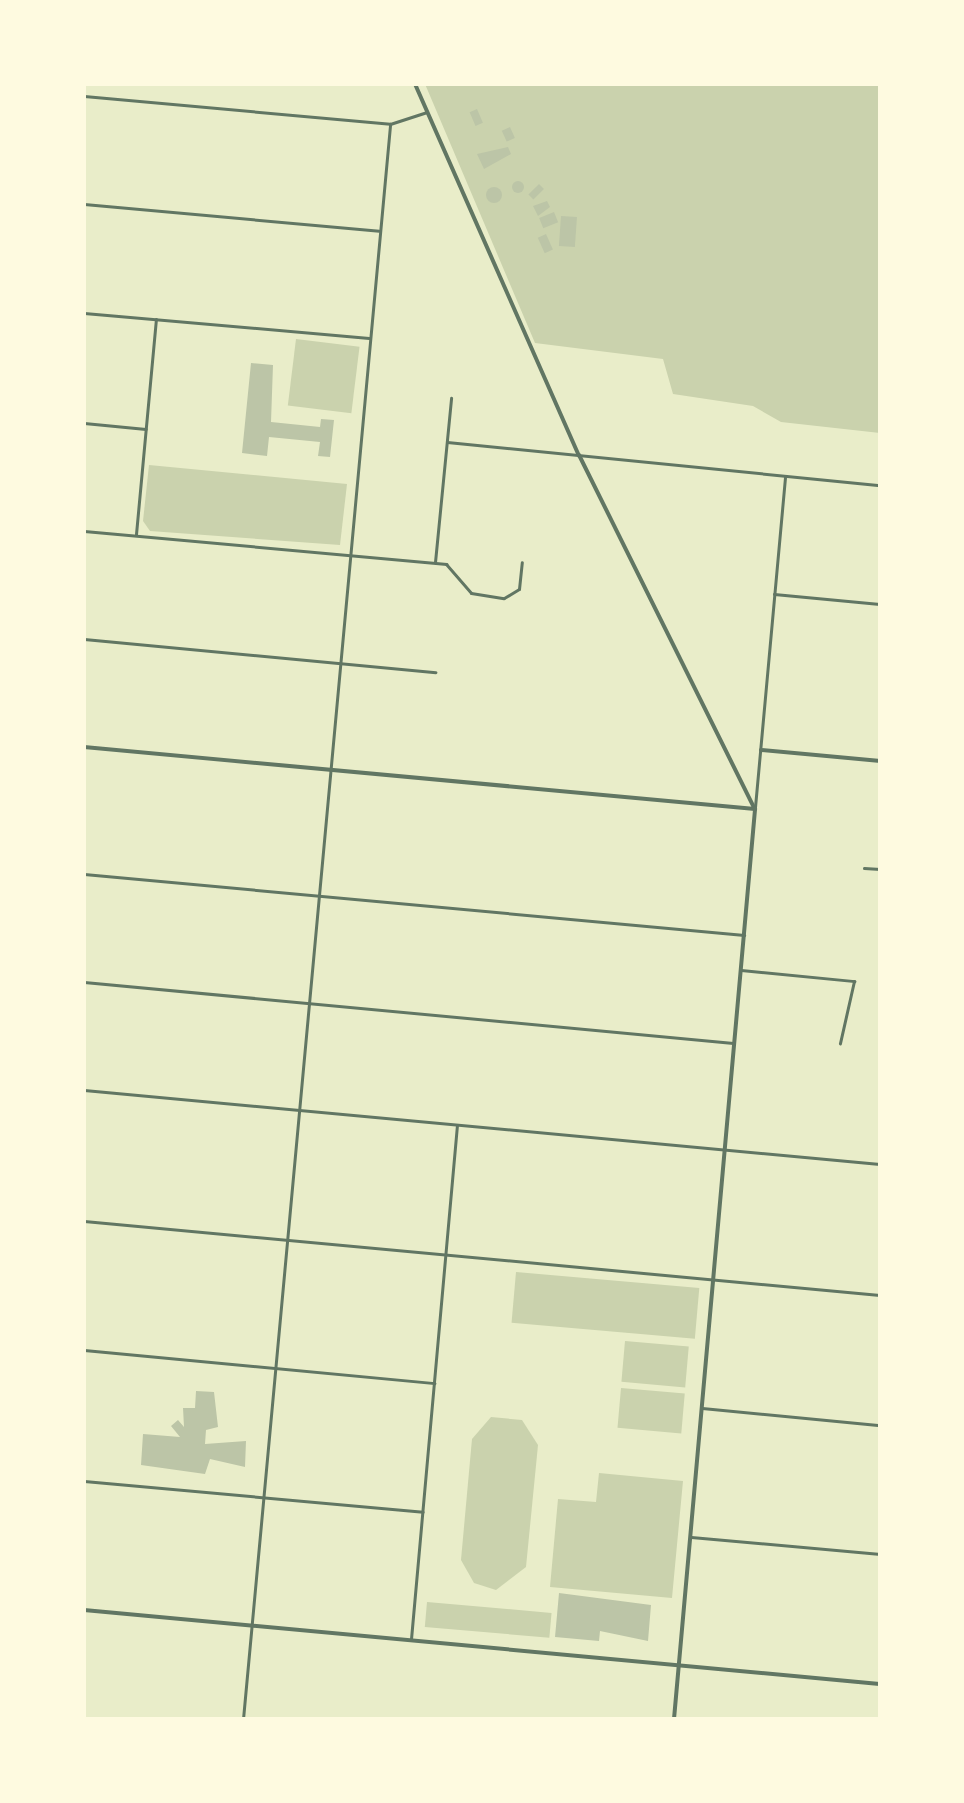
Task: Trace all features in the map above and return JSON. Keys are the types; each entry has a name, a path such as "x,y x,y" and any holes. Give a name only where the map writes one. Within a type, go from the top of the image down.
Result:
{"street":[{"path":"415,84 579,455 755,809"},
{"path":"84,96 390,124 426,112"},
{"path":"243,1719 315,895 390,124"},
{"path":"84,204 379,231"},
{"path":"84,313 369,338"},
{"path":"136,536 156,319"},
{"path":"435,563 451,398"},
{"path":"84,423 146,429"},
{"path":"447,442 880,485"},
{"path":"674,1719 785,476"},
{"path":"84,531 446,564 471,593 504,598 519,589 522,562"},
{"path":"774,594 880,604"},
{"path":"84,639 435,672"},
{"path":"84,747 755,809"},
{"path":"761,750 880,761"},
{"path":"864,868 880,869"},
{"path":"84,874 744,935"},
{"path":"741,970 854,981 840,1043"},
{"path":"84,982 734,1043"},
{"path":"84,1090 880,1164"},
{"path":"411,1641 457,1125"},
{"path":"84,1221 880,1295"},
{"path":"84,1350 434,1383"},
{"path":"702,1408 880,1425"},
{"path":"84,1481 423,1512"},
{"path":"691,1537 880,1554"},
{"path":"84,1610 880,1684"}],"green space":[{"path":"425,84 880,84 880,433 781,422 753,406 673,394 663,359 535,343"},
{"path":"296,339 360,347 351,413 288,406"},
{"path":"149,465 347,484 340,545 150,531 143,521"},
{"path":"516,1272 699,1288 695,1339 512,1323"},
{"path":"625,1341 689,1347 685,1387 621,1382"},
{"path":"621,1388 685,1394 681,1433 618,1428"},
{"path":"491,1417 522,1420 538,1445 526,1567 496,1590 474,1583 461,1560 472,1439"},
{"path":"599,1473 683,1481 672,1598 550,1587 558,1499 596,1502"},
{"path":"427,1602 552,1613 549,1638 425,1627"}],"building":[{"path":"477,109 483,123 475,126 470,112"},
{"path":"510,127 515,138 507,142 502,131"},
{"path":"508,147 511,154 484,169 477,154"},
{"path":"518,181 524,187 518,193 512,187"},
{"path":"539,184 544,189 533,200 528,195"},
{"path":"494,187 502,195 494,203 486,195"},
{"path":"547,201 550,207 538,216 533,206"},
{"path":"554,212 558,222 543,228 539,218"},
{"path":"561,216 577,217 575,247 559,246"},
{"path":"546,234 553,250 545,253 538,238"},
{"path":"251,363 273,365 271,422 320,427 321,419 334,420 330,457 318,456 320,442 269,437 267,456 242,453"},
{"path":"196,1391 214,1392 218,1427 206,1430 205,1444 246,1441 245,1467 210,1459 205,1474 141,1465 143,1434 180,1437 171,1426 178,1420 184,1427 183,1408 195,1408"},
{"path":"559,1593 651,1605 648,1641 600,1631 599,1641 555,1637"}]}
